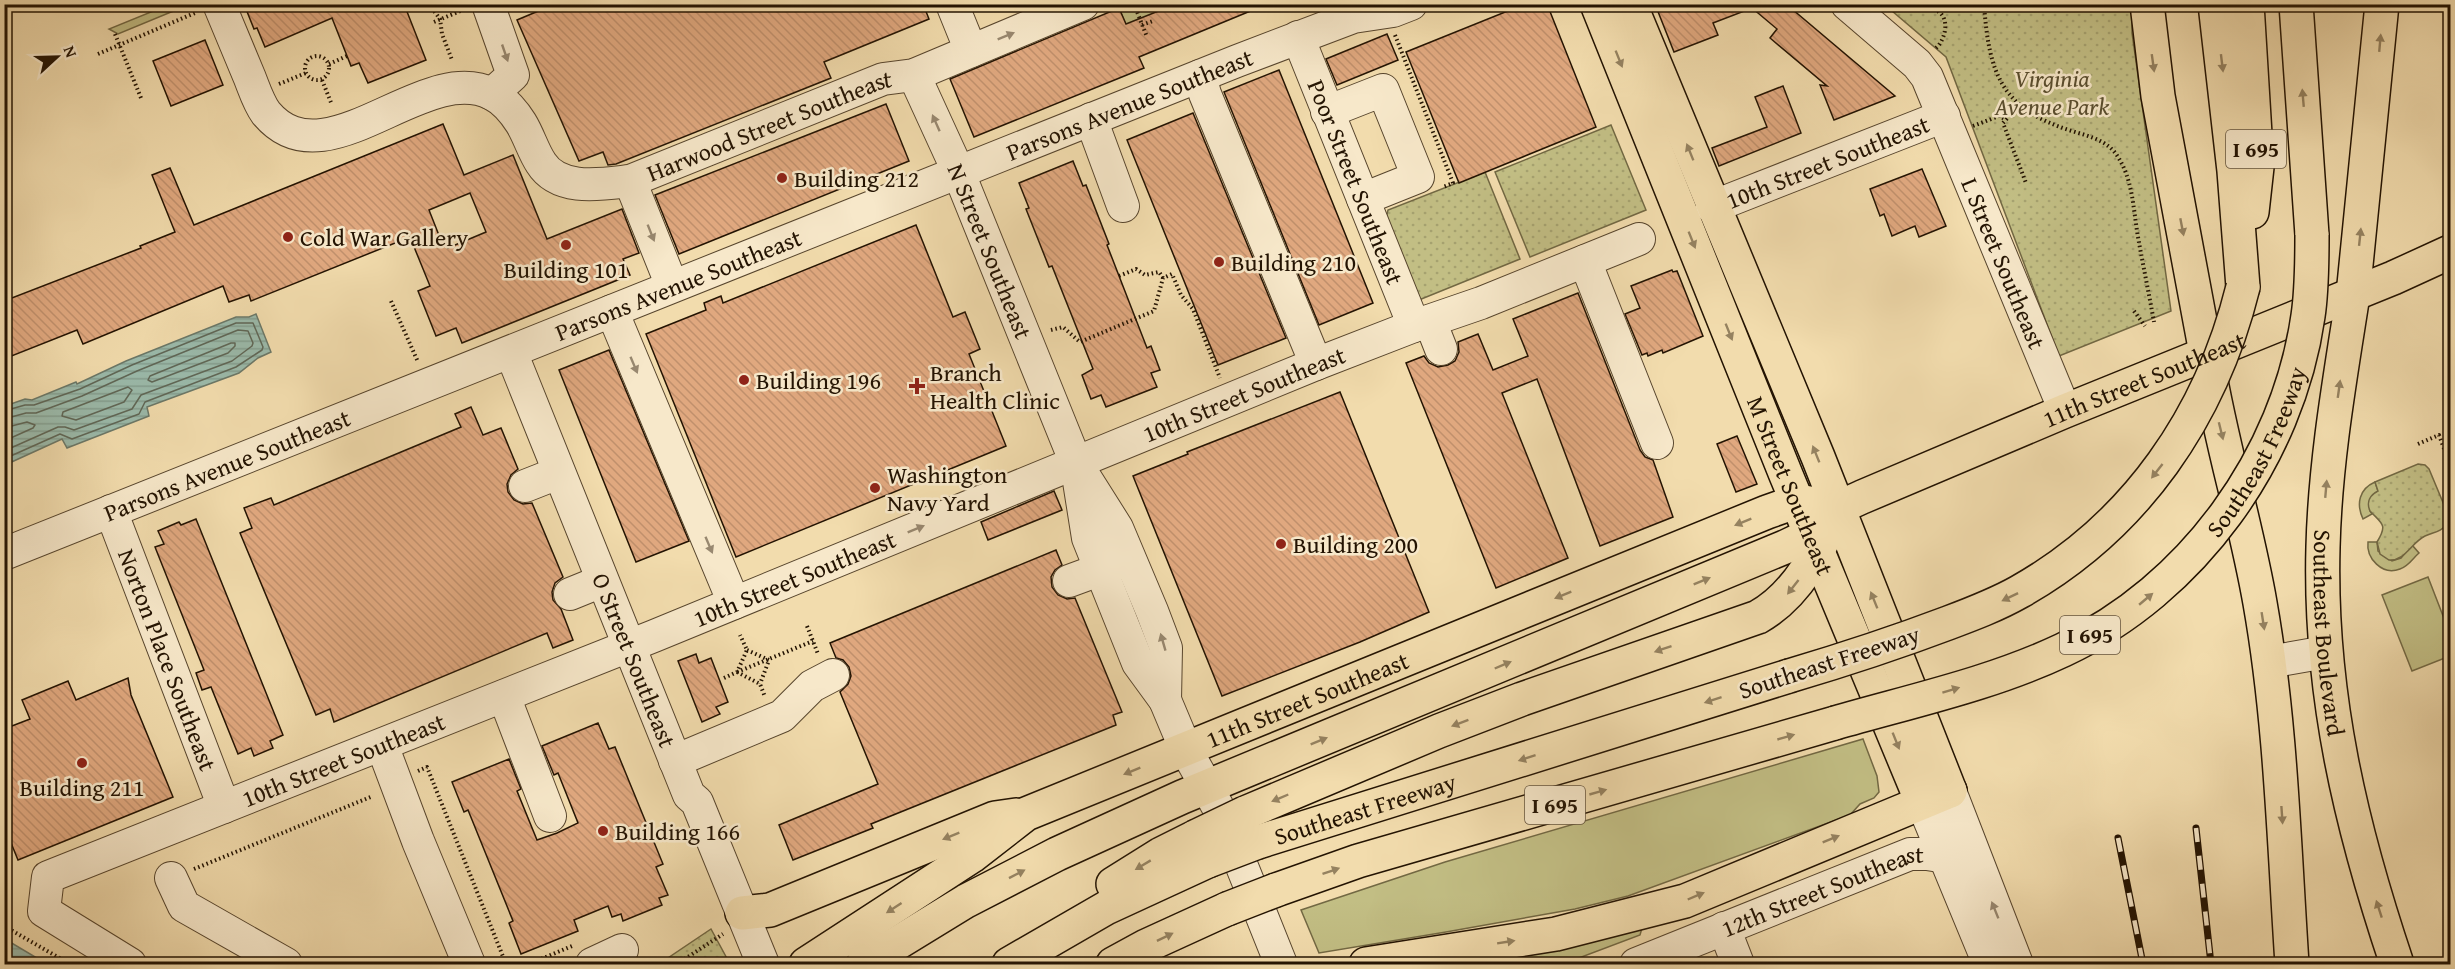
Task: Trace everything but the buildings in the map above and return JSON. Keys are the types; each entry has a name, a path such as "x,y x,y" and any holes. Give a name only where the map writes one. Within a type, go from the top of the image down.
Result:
{"main road":[{"name":"M Street Southeast","path":"1597,4 1798,501 1936,797"},
{"name":"M Street Southeast","path":"1630,4 1838,508 1936,797"},
{"path":"2147,4 2158,96 2214,406 2252,564 2269,663 2292,964"},
{"path":"2215,4 2234,171 2243,287"},
{"name":"Southeast Freeway","path":"1009,964 1115,903 1201,849 1252,827 1883,648 2018,593 2079,552 2129,506 2180,441 2217,369 2233,328 2243,287 2257,167 2247,4"},
{"name":"Southeast Freeway","path":"1113,964 1227,909 1389,852 1991,677 2064,649 2132,610 2204,542 2246,483 2270,440 2289,395 2308,317 2312,235 2296,4"},
{"name":"Southeast Boulevard","path":"2382,4 2353,295 2327,481 2323,571 2326,652 2339,752 2355,829 2397,964"},
{"name":"11th Street Southeast","path":"806,964 972,856 1026,814 1756,516 1798,501 1838,508 2065,411 2353,295 2451,252"},
{"path":"1252,827 1439,731 1512,703 1758,617 1787,595 1838,508"},
{"name":"11th Street Southeast","path":"863,964 998,883 1056,854 1207,787 1774,552 1816,542"},
{"path":"1366,964 1556,934 1685,901 1936,797"},
{"path":"732,923 770,910 995,818 1026,814"}],"street":[{"path":"952,4 971,51"},
{"name":"Harwood Street Southeast","path":"492,94 515,115 528,134 540,162 559,179 591,185 630,181 883,79 914,75 1083,4"},
{"name":"Parsons Avenue Southeast","path":"4,554 1361,11 1393,10 1411,4"},
{"name":"L Street Southeast","path":"1847,4 1917,64 1957,122 2065,411"},
{"path":"210,7 260,104 272,118 294,132 308,135 330,134 441,92 464,89 492,94 513,75 489,7 479,6"},
{"name":"Poor Street Southeast","path":"1298,38 1363,199 1428,332"},
{"name":"N Street Southeast","path":"914,75 958,171 1076,464 1117,528 1130,558 1166,648 1165,700"},
{"path":"1200,76 1205,94 1316,364"},
{"path":"1327,112 1383,90 1388,101 1418,177 1363,199"},
{"path":"1091,119 1123,206"},
{"name":"10th Street Southeast","path":"1712,207 1957,122"},
{"path":"630,181 672,286"},
{"name":"10th Street Southeast","path":"130,964 44,911 48,877 629,646 1316,364 1428,332 1639,239"},
{"path":"1585,261 1657,443"},
{"path":"612,311 734,603"},
{"name":"O Street Southeast","path":"511,352 689,795 697,802 732,923 763,964"},
{"name":"N Street Southeast","path":"1076,464 1088,538 1138,663 1165,700 1186,750 1219,809 1281,964"},
{"path":"525,486 558,473"},
{"name":"Norton Place Southeast","path":"111,511 224,807"},
{"path":"1069,581 1130,558"},
{"path":"570,594 602,581"},
{"path":"2269,663 2326,652"},
{"path":"675,760 782,716 812,686 826,666"},
{"path":"504,696 550,816"},
{"path":"382,745 469,964"},
{"name":"M Street Southeast","path":"1936,797 1946,857 1989,964"},
{"name":"M Street Southeast","path":"1936,797 2017,964"},
{"name":"12th Street Southeast","path":"1636,964 1910,854 1946,857"},
{"path":"171,878 184,906 286,964"},
{"path":"1724,928 1738,964"},
{"path":"583,955 622,950"}],"path":[{"path":"429,4 440,19 442,34 452,60"},
{"path":"1134,4 1147,37"},
{"path":"1918,4 1920,8 1932,9 1941,13 1945,20 1943,38 1940,45 1933,51"},
{"path":"1984,4 1986,39 1992,65 1998,79 2019,105 2037,118 2099,139 2115,152 2128,176 2154,322"},
{"path":"434,22 479,6"},
{"path":"98,54 210,7"},
{"path":"1142,25 1153,21"},
{"path":"115,34 141,98"},
{"path":"329,64 347,56"},
{"path":"312,57 324,57 329,64 329,71 322,80 315,81 306,73 305,65 312,57"},
{"path":"274,86 306,73"},
{"path":"322,80 332,105"},
{"path":"2019,105 2005,119 2003,129 2026,183"},
{"path":"1957,122 1999,116 2005,119"},
{"path":"1048,330 1063,327 1080,342 1154,311 1163,278 1159,272 1145,275 1136,269 1119,276"},
{"path":"1163,278 1172,274 1181,295 1193,309 1222,381"},
{"path":"391,301 418,363"},
{"path":"2134,311 2145,326"},
{"path":"2418,444 2439,435 2446,454"},
{"path":"2443,446 2451,444"},
{"path":"807,626 826,666"},
{"path":"740,634 747,650 769,660"},
{"path":"724,678 813,641"},
{"path":"737,672 747,650"},
{"path":"760,684 769,660"},
{"path":"737,672 760,684 774,720"},
{"path":"171,878 386,792 407,775 427,767 506,964"},
{"path":"677,964 732,923"},
{"path":"4,926 70,964"},
{"path":"529,964 583,955"}],"green space":[{"path":"168,5 188,5 118,34 109,29"},
{"path":"1127,5 1176,5 1139,57 1119,8"},
{"name":"Virginia Avenue Park","path":"1885,5 2132,5 2132,33 2171,311 2059,356 1946,57"},
{"path":"1611,125 1646,210 1530,257 1495,172"},
{"path":"1485,172 1520,259 1414,302 1384,226 1388,210"},
{"path":"2418,464 2425,465 2429,469 2447,512 2447,524 2440,530 2420,539 2404,555 2395,560 2389,560 2380,554 2377,542 2383,528 2369,508 2371,497 2378,491 2375,482"},
{"path":"2375,482 2378,491 2370,511 2372,514 2363,519 2360,498 2365,489"},
{"path":"2368,542 2377,542 2378,551 2392,561 2401,558 2412,545 2419,553 2403,568 2387,570 2381,568 2372,559"},
{"path":"2428,577 2450,634 2450,656 2412,671 2382,595"},
{"path":"1863,739 1877,776 1879,792 1874,798 1860,804 1850,815 1628,896 1575,909 1319,953 1301,910 1445,862"},
{"path":"1642,928 1640,935 1563,964 1467,964"},
{"path":"711,929 730,964 659,964"}],"water":[{"path":"256,314 271,352 258,358 239,373 147,407 149,416 67,448 62,439 5,465 5,406 25,399 32,400 76,382 77,384 126,361 236,317 249,317"},
{"path":"5,939 47,964 5,964"}],"railway":[{"path":"2196,828 2211,964"},
{"path":"2118,838 2143,964"}],"place":[{"name":"Building 212","path":"782,178"},
{"name":"Cold War Gallery","path":"288,237"},
{"name":"Building 101","path":"566,245"},
{"name":"Building 210","path":"1219,262"},
{"name":"Building 196","path":"744,380"},
{"name":"Branch Health Clinic","path":"917,386"},
{"name":"Washington Navy Yard","path":"875,488"},
{"name":"Building 200","path":"1281,544"},
{"name":"Building 211","path":"82,763"},
{"name":"Building 166","path":"603,831"}]}
